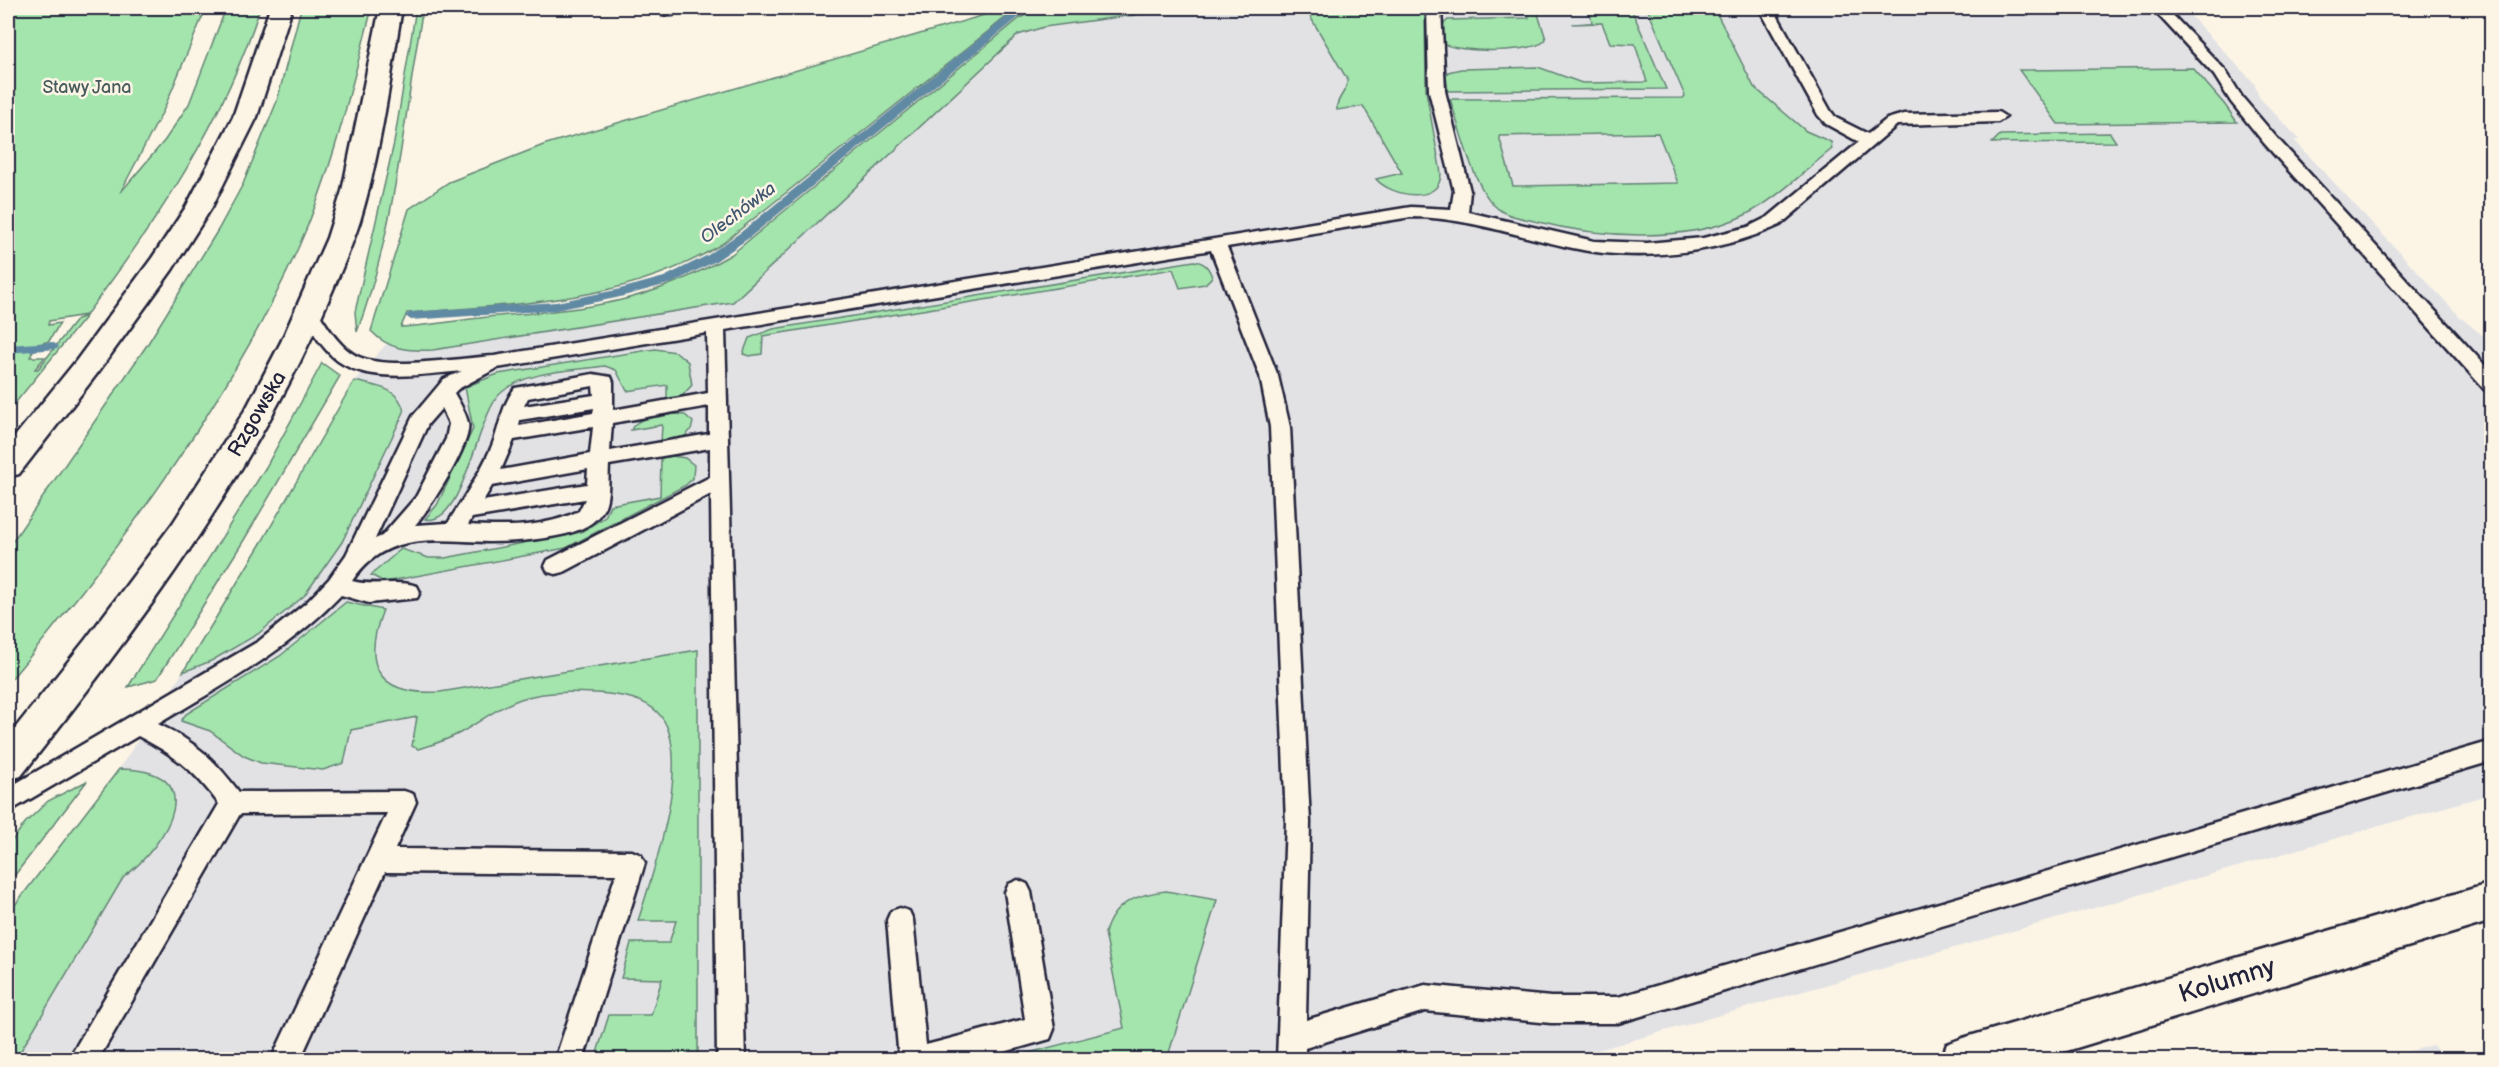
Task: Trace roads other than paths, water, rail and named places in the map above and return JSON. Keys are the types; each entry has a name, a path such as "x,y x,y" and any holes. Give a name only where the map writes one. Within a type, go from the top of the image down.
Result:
{"main road":[{"path":"8,466 100,350 162,264 199,207 245,117 281,8"},
{"name":"Rzgowska","path":"8,764 152,578 215,486 260,411 310,313 347,218 356,188 391,8"},
{"name":"Kolumny","path":"1963,1059 2492,902"}],"lane":[{"path":"1434,8 1437,91 1462,190 1459,213"},
{"path":"1766,8 1822,112 1831,121 1870,141"},
{"path":"2159,8 2220,73 2236,99 2270,140 2492,385"},
{"path":"310,313 331,345 354,363 385,368 494,362 1400,214 1435,211 1459,213 1573,243 1610,247 1691,244 1737,238 1774,221 1892,122 1904,119 1998,117"},
{"path":"1217,244 1269,376 1280,427 1298,811 1291,1049 1425,998 1551,1010 1618,1010 2492,751"},
{"path":"716,325 731,1059"},
{"path":"8,801 267,647 315,608 337,585 355,559 420,421 451,384 494,362"},
{"path":"355,559 388,542 423,531 454,531 501,536 576,523 593,512 605,383 601,380 534,389 519,397 506,435 454,531"},
{"path":"388,542 424,502 456,438 459,423 444,391"},
{"path":"506,435 604,409 718,399"},
{"path":"483,480 719,439"},
{"path":"556,566 720,480"},
{"path":"465,512 596,489"},
{"path":"337,585 369,594 409,592"},
{"path":"137,724 172,742 206,767 233,803"},
{"path":"233,803 404,802 285,1059"},
{"path":"82,1059 233,803"},
{"path":"377,860 632,863 569,1059"},
{"path":"921,1059 1040,1029 1018,892"},
{"path":"900,920 913,1059"}],"waterway":[{"name":"Olechówka","path":"411,316 556,306 616,294 668,280 712,258 745,235 1014,16 1031,8"},
{"name":"Olechówka","path":"8,349 52,346"}],"park label":[{"name":"Stawy Jana","path":"87,87"}]}
